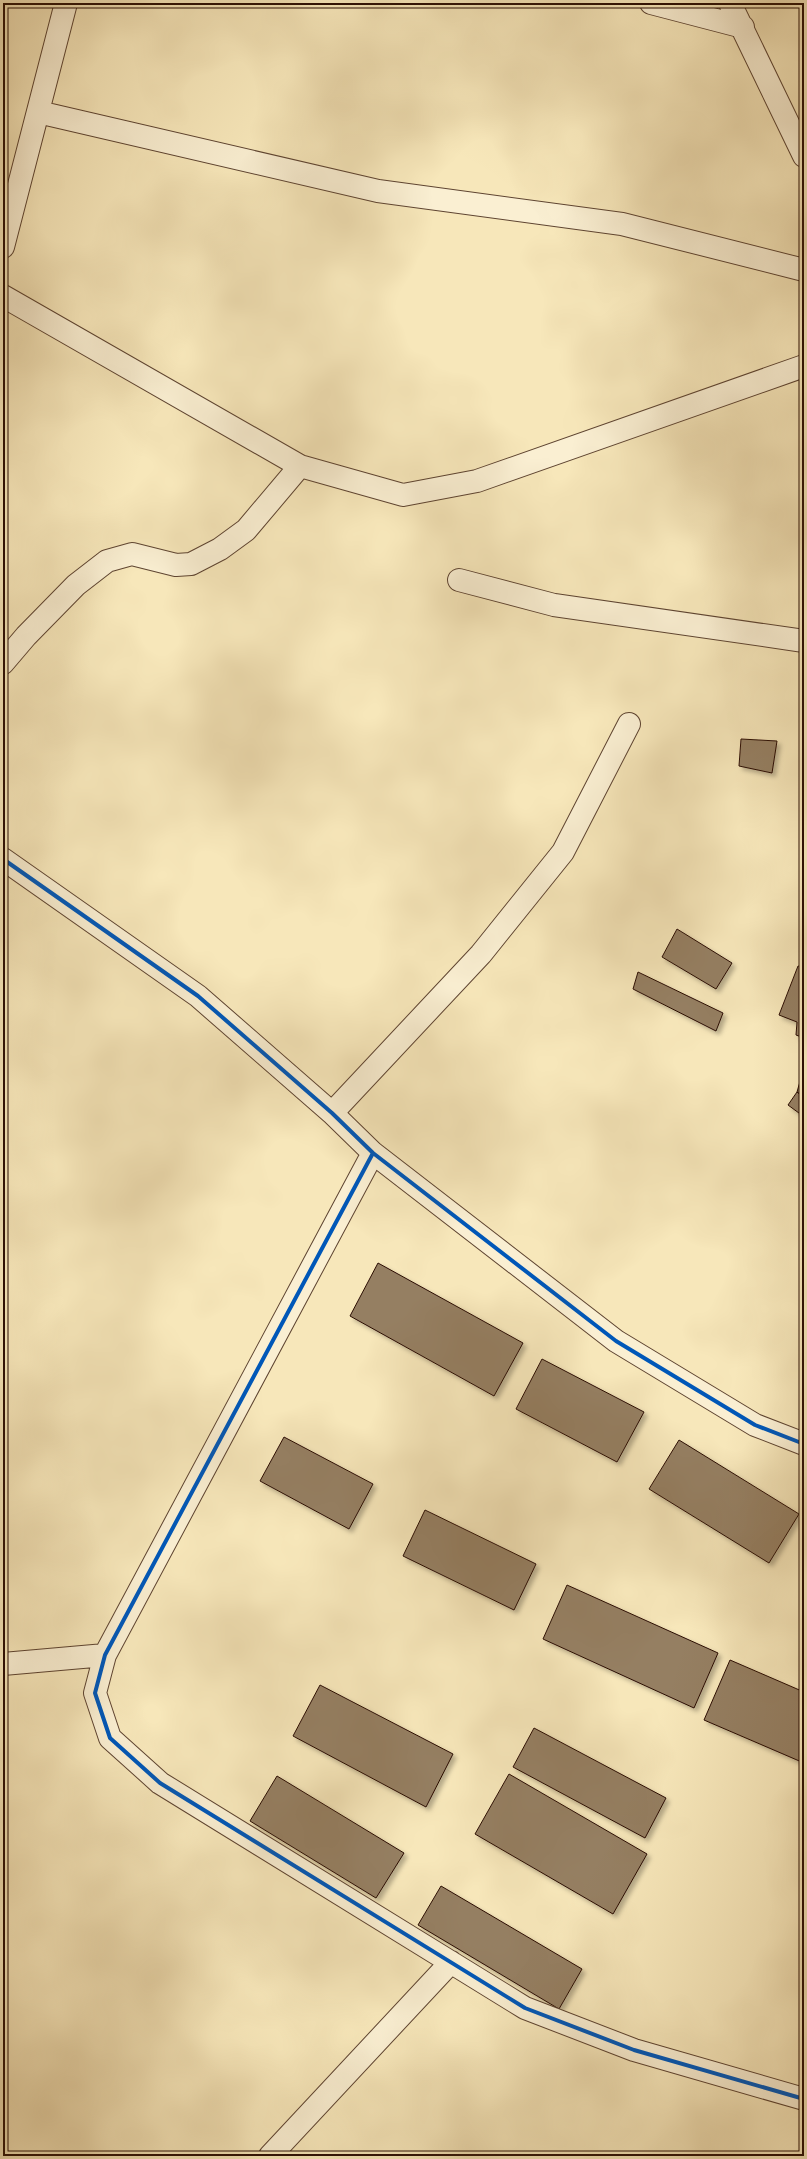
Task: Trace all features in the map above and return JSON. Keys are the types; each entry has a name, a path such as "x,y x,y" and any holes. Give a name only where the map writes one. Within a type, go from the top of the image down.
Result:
{"street":[{"path":"3,247 66,3"},
{"path":"652,3 743,27"},
{"path":"730,3 743,27 804,156"},
{"path":"38,112 378,191 622,224 804,270"},
{"path":"3,296 300,466 403,495 477,481 804,366"},
{"path":"3,663 26,636 76,585 107,560 132,554 176,564 191,564 220,549 246,530 300,466"},
{"path":"459,580 554,605 804,641"},
{"path":"332,1113 481,954 563,852 629,724"},
{"path":"3,859 198,996 332,1113 373,1153 616,1341 755,1426 804,1444"},
{"path":"373,1153 105,1655 95,1693 110,1738 160,1783 524,2008 627,2047 804,2099"},
{"path":"3,1664 105,1655"},
{"path":"270,2156 451,1962"}],"building":[{"path":"741,739 777,741 772,773 739,766"},
{"path":"677,929 732,963 716,989 662,957"},
{"path":"798,966 804,967 804,1038 796,1035 797,1022 779,1015"},
{"path":"638,972 723,1013 716,1031 633,989"},
{"path":"801,1078 804,1080 804,1097 797,1092"},
{"path":"797,1092 804,1097 803,1116 788,1105"},
{"path":"378,1263 523,1343 494,1396 350,1316"},
{"path":"542,1359 644,1412 617,1462 516,1409"},
{"path":"284,1437 373,1484 349,1529 260,1481"},
{"path":"679,1440 799,1514 769,1563 649,1489"},
{"path":"425,1510 536,1564 514,1610 403,1556"},
{"path":"567,1585 718,1653 694,1708 543,1639"},
{"path":"730,1660 804,1692 804,1763 704,1720"},
{"path":"320,1685 453,1754 426,1807 293,1736"},
{"path":"534,1728 666,1798 645,1838 513,1767"},
{"path":"509,1774 647,1854 613,1914 475,1834"},
{"path":"277,1776 404,1853 376,1898 250,1821"},
{"path":"441,1886 582,1969 559,2009 418,1925"}],"cycle path":[{"path":"3,859 198,996 332,1113 373,1153 616,1341 755,1425 804,1444"},
{"path":"373,1153 105,1655 95,1693 110,1738 160,1783 525,2008 634,2050 804,2099"}]}
